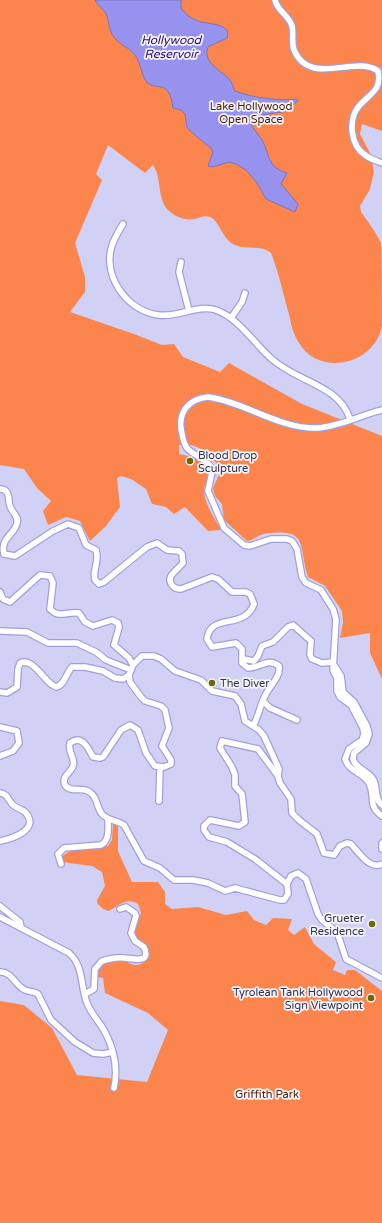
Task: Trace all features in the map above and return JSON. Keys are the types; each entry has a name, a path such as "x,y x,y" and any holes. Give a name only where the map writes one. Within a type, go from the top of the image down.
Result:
{"street":[{"path":"275,0 279,9 292,25 292,45 300,60 320,69 368,65 378,71 380,78 379,86 356,110 352,126 352,134 355,142 364,155 382,163"},
{"path":"123,224 114,240 110,259 111,271 121,292 138,307 158,315 189,311 214,310 231,318 272,359 286,370 324,388 339,399 347,408 350,419"},
{"path":"181,262 180,272 189,311"},
{"path":"231,318 242,302 245,293"},
{"path":"377,811 378,800 368,781 352,769 346,759 347,752 362,740 364,731 351,705 338,694 337,678 333,670 336,618 335,612 319,589 304,580 294,544 289,540 268,540 250,546 244,545 238,542 224,528 216,508 208,495 212,467 188,449 182,432 180,419 188,405 202,398 212,398 302,427 327,427 382,410"},
{"path":"0,489 4,489 8,494 10,506 17,517 18,522 15,528 3,539 1,550 4,554 15,556 52,531 68,524 79,528 86,545 96,550 98,558 93,574 95,580 99,584 104,582 147,547 157,543 167,550 179,551 182,554 183,563 172,574 170,579 171,583 176,589 181,589 212,577 218,579 232,592 246,592 250,594 254,604 248,615 243,618 215,626 208,634 207,639 212,647 236,643 242,649 242,663 248,668 257,667 267,662 272,662 279,666 279,673 263,701 258,717 253,726"},
{"path":"0,592 3,599 10,602 40,575 50,576 53,583 50,609 55,614 60,615 71,612 79,613 85,622 93,626 112,620 118,623 119,627 114,645 119,651 129,658 131,670 130,682 141,697 146,701 161,706 166,714 169,728 162,746 171,760 168,766 160,768 155,766 146,753 138,730 130,725 121,730 103,757 100,758 93,757 85,743 81,740 74,740 70,743 69,751 74,762 72,769 65,777 65,784 70,789 86,789 93,794 98,808 108,819 124,825 144,861 160,868 174,880 193,880 208,883 221,890 235,888 284,900 288,894 287,884 291,876 298,873 306,879 318,914 322,920 336,932 346,959 382,978"},
{"path":"243,659 254,661 262,646 273,642 288,627 293,625 311,641 310,655 312,659 322,663 333,664"},
{"path":"0,631 27,632 48,643 77,644 96,652 106,660 131,670"},
{"path":"0,692 7,693 17,687 18,669 20,663 24,662 30,663 47,682 56,687 62,683 72,667 79,666 102,671 116,678 122,679 142,656 154,656 175,671 201,680 212,691 235,696 241,704 245,721 264,736 279,769 278,776"},
{"path":"263,701 270,708 297,720"},
{"path":"0,727 17,731 19,743 13,751 0,756"},
{"path":"287,884 255,859 227,842 209,837 204,830 204,826 210,820 239,826 245,822 242,794 235,786 232,767 220,748 222,742 240,744 258,749 278,776 284,790 291,799 292,813 317,834 324,853 334,855 344,843 347,843 351,844 371,865 376,867 382,864"},
{"path":"159,801 160,768"},
{"path":"0,793 6,795 14,806 24,811 29,820 29,825 23,833 0,841"},
{"path":"378,800 374,809 382,816"},
{"path":"61,864 58,854 64,848 102,844 106,842 108,838 108,819"},
{"path":"382,843 382,849"},
{"path":"0,906 20,922 21,927"},
{"path":"84,994 94,989 95,969 102,961 125,958 138,960 143,958 145,955 144,947 135,941 131,933 136,916 135,912 126,907 120,909"},
{"path":"0,917 69,953 75,958 79,966 87,1005 105,1032 113,1052 117,1076 114,1088"},
{"path":"0,972 8,974 25,990 38,994 51,1020 75,1042 94,1053 103,1054 113,1052"}],"green space":[{"name":"Lake Hollywood Open Space","path":"0,0 382,0 382,131 362,124 360,134 371,155 374,172 370,189 360,206 361,212 381,243 382,325 378,338 369,349 359,357 346,362 333,363 320,360 308,354 297,340 291,325 279,276 271,253 267,250 243,247 233,244 226,238 216,222 208,216 187,219 173,214 164,204 158,176 153,165 145,173 108,145 96,174 102,180 75,243 85,277 85,292 70,312 162,345 174,344 183,357 220,372 229,363 302,404 382,436 382,679 370,653 370,633 340,638 343,622 342,611 325,586 308,577 300,541 296,536 289,533 279,533 262,535 247,541 224,520 222,504 215,496 213,489 219,474 218,468 214,460 202,450 191,445 179,445 179,454 203,462 208,470 204,495 210,511 221,530 208,531 185,507 174,514 166,507 152,504 146,489 131,479 121,476 117,478 120,507 106,526 90,541 80,521 66,517 48,525 43,511 51,501 37,488 24,469 0,465"},
{"name":"Griffith Park","path":"113,824 118,825 118,851 132,882 158,882 165,892 165,904 172,909 198,907 226,915 247,911 254,920 266,925 273,918 292,919 288,930 294,935 305,927 314,944 336,962 333,970 345,975 347,970 355,970 382,991 382,1223 0,1223 0,1001 24,1005 52,1028 77,1075 147,1082 168,1030 148,1013 105,993 103,978 97,977 97,970 109,962 124,961 133,965 139,965 145,961 148,952 147,946 134,934 141,913 138,904 130,901 120,904 109,911 103,909 97,903 97,900 105,886 102,872 92,866 62,862 61,857 71,850 108,846 112,840"}],"water":[{"name":"Hollywood Reservoir","path":"95,0 181,0 181,8 193,19 200,22 218,25 228,31 227,38 208,47 207,57 212,64 230,80 235,91 266,98 282,100 297,99 298,101 282,112 261,115 251,124 265,145 272,164 287,173 281,184 298,204 295,212 266,199 257,183 246,170 236,164 229,162 212,167 208,166 213,152 211,148 190,131 187,127 185,114 181,110 173,108 168,92 161,87 153,86 146,81 137,58 114,37 104,10"}],"place":[{"name":"Blood Drop Sculpture","path":"190,461"},
{"name":"The Diver","path":"212,683"},
{"name":"Grueter Residence","path":"372,924"},
{"name":"Tyrolean Tank Hollywood Sign Viewpoint","path":"371,998"}]}
